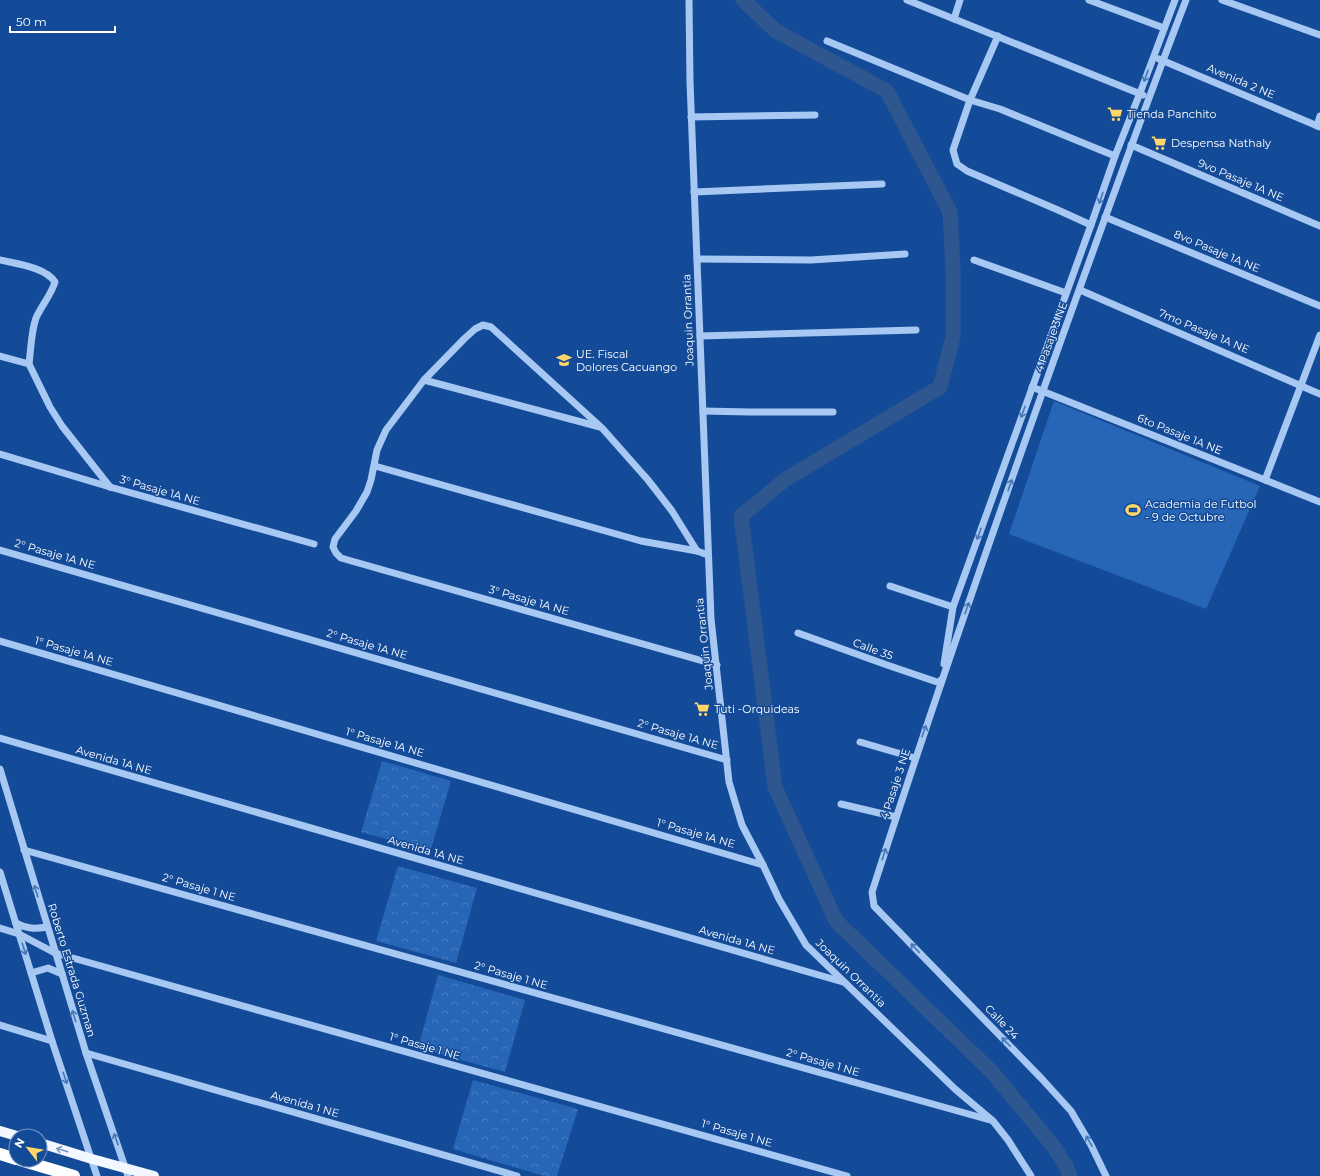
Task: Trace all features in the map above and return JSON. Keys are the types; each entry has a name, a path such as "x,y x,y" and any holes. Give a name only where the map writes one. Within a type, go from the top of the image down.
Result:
{"highway":[{"path":"47,1168 74,1176"}],"main road":[{"path":"48,1145 127,1172 154,1176"}],"street":[{"name":"Joaquin Orrantia","path":"689,0 691,117 711,619 730,782 742,825 763,864 779,899 806,944 955,1089 993,1121 1008,1140 1031,1176"},
{"path":"907,0 1149,97"},
{"path":"954,19 960,0"},
{"path":"1089,0 1164,28"},
{"name":"4 Pasaje 3 NE","path":"940,683 953,607 1115,156 1175,0"},
{"name":"4 Pasaje 3 NE","path":"872,892 940,683 1131,145 1186,0"},
{"path":"1222,0 1320,35"},
{"path":"998,36 970,100 953,150 957,164 967,171 1091,225"},
{"path":"827,41 970,100 1000,109 1115,156"},
{"name":"Avenida 2 NE","path":"1154,56 1318,127"},
{"path":"691,117 815,115"},
{"path":"1318,127 1320,116"},
{"name":"9vo Pasaje 1A NE","path":"1131,145 1320,226"},
{"path":"694,192 882,184"},
{"name":"8vo Pasaje 1A NE","path":"1106,217 1320,306"},
{"path":"697,260 811,260 906,254"},
{"path":"0,260 42,270 50,275 55,282 36,319 33,330 29,364 50,407 62,426 110,487"},
{"path":"974,260 1066,293"},
{"name":"7mo Pasaje 1A NE","path":"1080,290 1320,394"},
{"path":"697,551 672,511 653,486 602,428 491,327 483,325 475,329 424,380 386,430 377,450 375,466 641,541 697,551 708,555"},
{"path":"700,336 916,330"},
{"path":"1265,480 1320,334"},
{"path":"0,356 29,364"},
{"path":"424,380 602,428"},
{"name":"6to Pasaje 1A NE","path":"1032,386 1320,502"},
{"path":"703,411 833,412"},
{"name":"3° Pasaje 1A NE","path":"0,454 110,487 314,544"},
{"name":"3° Pasaje 1A NE","path":"375,466 372,480 367,492 356,511 335,539 333,546 336,553 342,558 717,665"},
{"name":"2° Pasaje 1A NE","path":"0,550 727,760"},
{"path":"890,586 953,607"},
{"name":"Calle 35","path":"798,633 886,666 940,683"},
{"name":"1° Pasaje 1A NE","path":"0,641 763,864"},
{"name":"Avenida 1A NE","path":"0,738 845,982"},
{"path":"860,742 915,758"},
{"name":"Roberto Estrada Guzman","path":"0,770 86,1053 127,1172"},
{"path":"841,804 896,817"},
{"name":"2° Pasaje 1 NE","path":"24,850 993,1121"},
{"path":"0,872 52,1041 97,1176"},
{"name":"Calle 24","path":"872,892 874,906 1042,1079 1071,1112 1091,1145 1106,1176"},
{"path":"16,923 25,927 40,928 47,926"},
{"name":"1° Pasaje 1 NE","path":"0,928 19,934 55,953 847,1176"},
{"path":"31,973 48,968 62,974"},
{"path":"0,1025 52,1041"},
{"name":"Avenida 1 NE","path":"86,1053 518,1176"}],"green space":[{"name":"Academia de Futbol - 9 de Octubre","path":"1054,401 1260,486 1206,609 1009,534"},
{"path":"382,761 451,781 430,852 361,832"},
{"path":"398,866 477,888 456,963 376,941"},
{"path":"438,975 525,1000 505,1072 418,1048"},
{"path":"473,1080 578,1109 557,1176 544,1176 453,1149"}],"waterway":[{"path":"743,0 776,31 887,91 950,212 953,268 953,337 940,387 786,479 741,516 775,787 836,921 992,1072 1054,1147 1066,1166 1070,1176"}],"place":[{"name":"Tienda Panchito","path":"1115,114"},
{"name":"Despensa Nathaly","path":"1159,143"},
{"name":"UE. Fiscal Dolores Cacuango","path":"564,360"},
{"name":"Academia de Futbol - 9 de Octubre","path":"1133,510"},
{"name":"Tuti -Orquideas","path":"702,709"}]}
